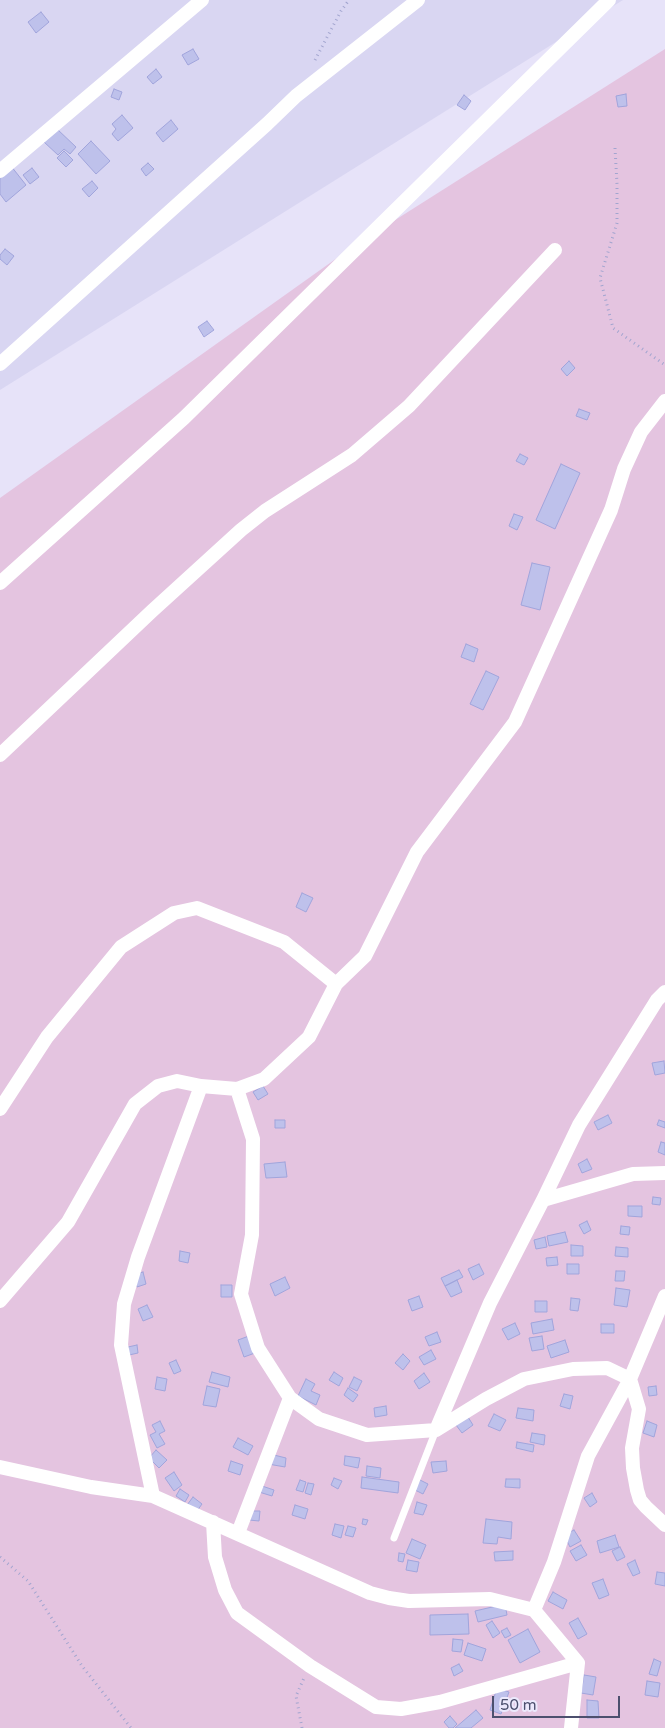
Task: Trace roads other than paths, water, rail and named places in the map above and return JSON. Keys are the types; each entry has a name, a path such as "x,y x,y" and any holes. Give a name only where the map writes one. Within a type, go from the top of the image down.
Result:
{"street":[{"path":"0,171 202,0"},
{"path":"0,364 268,124 296,96 418,0"},
{"path":"0,583 184,418 609,0"},
{"path":"0,755 152,611 241,530 265,511 352,455 409,406 555,250"},
{"path":"0,1302 68,1222 135,1104 158,1086 177,1081 201,1086 238,1089 264,1079 309,1037 336,984 365,956 417,852 515,722 611,510 624,469 641,432 665,401"},
{"path":"0,1110 47,1037 121,947 174,913 197,908 284,942 336,984"},
{"path":"436,1430 490,1303 579,1125 657,1000 665,992"},
{"path":"153,1496 121,1344 124,1304 138,1257 201,1086"},
{"path":"238,1089 253,1140 252,1235 241,1294 258,1348 290,1398 319,1419 367,1436 436,1430 524,1379 573,1369 608,1368 630,1379 639,1409 632,1448 637,1490 640,1500 665,1525"},
{"path":"543,1200 634,1174 665,1173"},
{"path":"534,1610 554,1562 588,1456 630,1379 665,1296"},
{"path":"238,1533 290,1398"},
{"path":"0,1467 91,1487 153,1496 370,1593 410,1601 490,1600 534,1610 578,1663 571,1728"},
{"path":"213,1522 215,1557 225,1590 238,1613 310,1666 376,1707 401,1709 440,1702 578,1663"}],"lane":[{"path":"394,1538 436,1430"}]}
